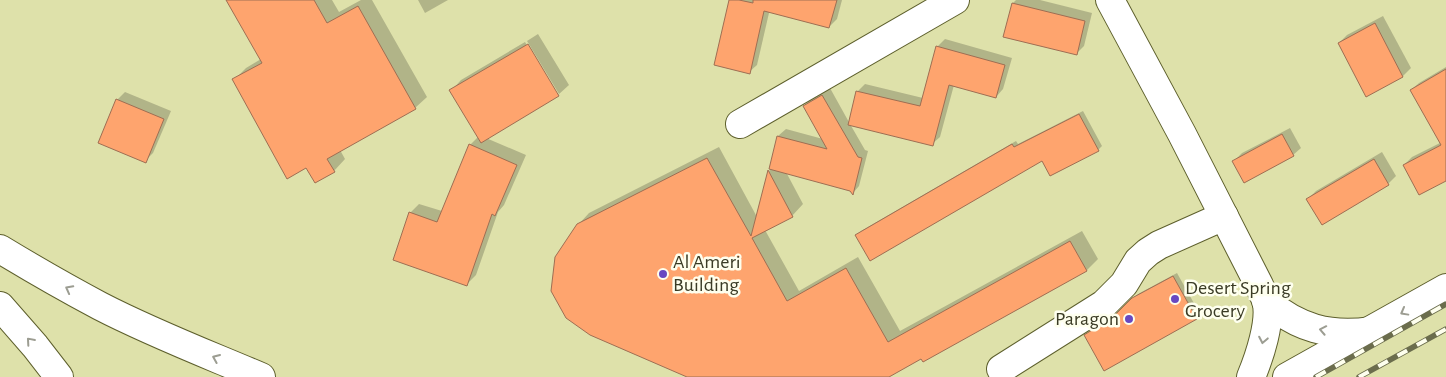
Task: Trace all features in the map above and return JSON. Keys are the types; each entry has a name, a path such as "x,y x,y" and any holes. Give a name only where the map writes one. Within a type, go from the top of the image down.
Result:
{"street":[{"path":"740,124 954,0"},
{"path":"1110,0 1263,293 1278,312 1315,329 1339,333 1371,330"},
{"path":"1001,369 1104,304 1115,295 1138,261 1148,252 1159,245 1224,216"},
{"path":"0,249 46,277 101,306 157,333 261,377"},
{"path":"1287,377 1446,288"},
{"path":"1251,377 1263,342 1266,318 1263,293"},
{"path":"0,306 59,377"}],"building":[{"path":"226,0 314,0 327,23 358,6 416,109 327,159 335,172 315,183 306,168 287,179 232,79 262,63"},
{"path":"729,0 753,3 753,0 837,0 829,28 764,11 750,74 714,65"},
{"path":"1012,3 1085,21 1077,55 1003,37"},
{"path":"1375,23 1403,77 1366,97 1338,43"},
{"path":"528,44 559,96 481,143 449,90"},
{"path":"936,46 1005,65 996,98 949,85 933,146 848,125 856,91 920,106"},
{"path":"1446,69 1446,181 1419,195 1403,165 1441,145 1410,90"},
{"path":"822,95 858,157 862,158 853,195 850,191 769,169 777,136 827,149 803,106"},
{"path":"116,99 164,119 146,163 98,143"},
{"path":"1079,114 1099,151 1050,176 1042,161 870,261 855,235 1012,144 1014,147"},
{"path":"1282,134 1294,156 1244,183 1232,161"},
{"path":"469,144 517,165 495,216 492,214 467,286 393,260 409,212 437,222"},
{"name":"Al Ameri Building","path":"707,158 751,236 768,170 793,217 752,238 787,301 846,268 888,342 1070,241 1087,271 923,362 921,359 889,377 687,377 590,335 566,318 551,291 555,257 577,224"},
{"path":"1374,159 1389,185 1322,225 1306,199"},
{"path":"1173,276 1197,319 1104,371 1084,335 1113,317 1132,298"}],"railway":[{"path":"1316,377 1446,304"},
{"path":"1359,377 1446,329"}],"place":[{"name":"Al Ameri Building","path":"663,274"},
{"name":"Desert Spring Grocery","path":"1175,299"},
{"name":"Paragon","path":"1129,319"}]}
